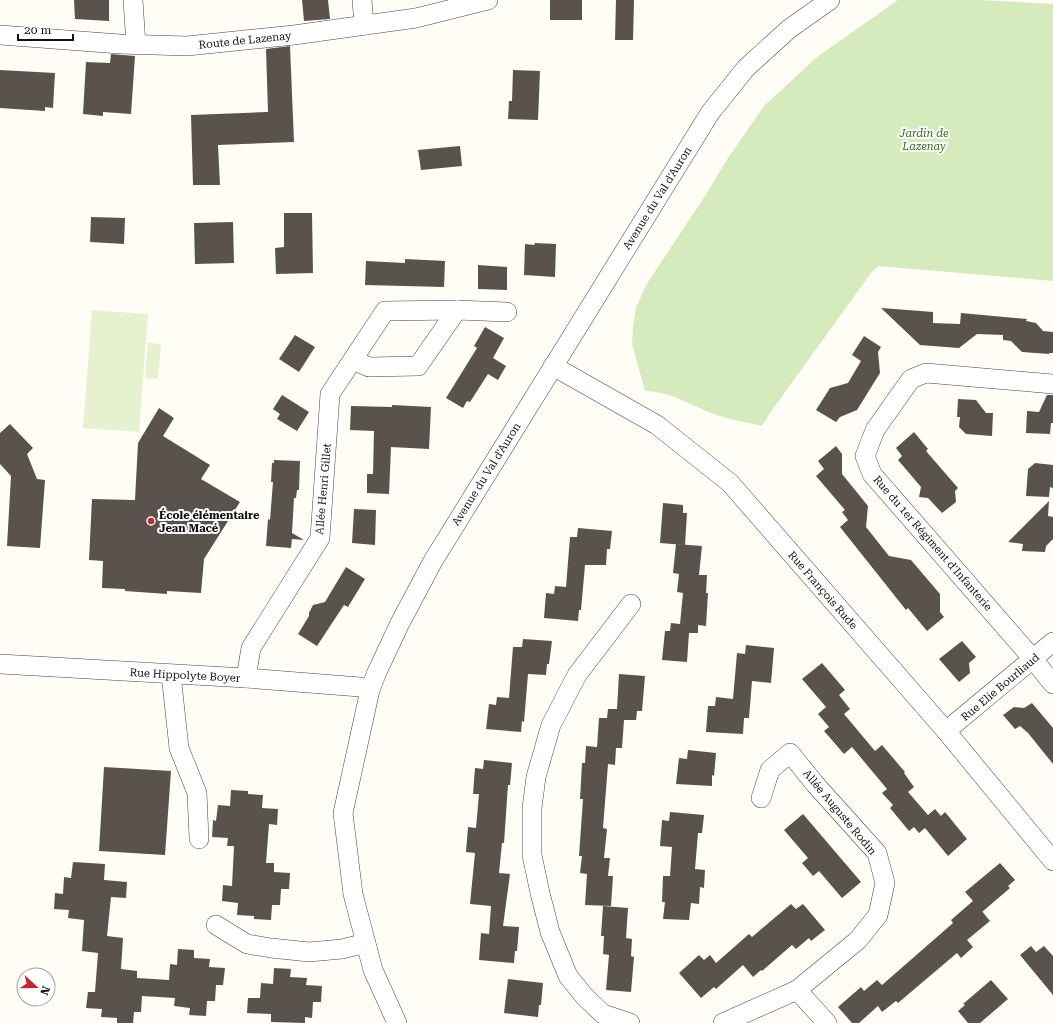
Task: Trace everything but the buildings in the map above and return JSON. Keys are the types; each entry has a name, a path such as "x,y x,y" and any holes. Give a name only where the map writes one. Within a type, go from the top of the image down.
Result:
{"street":[{"path":"133,0 136,44"},
{"path":"362,0 364,25"},
{"name":"Route de Lazenay","path":"0,35 187,46 294,35 416,18 488,0"},
{"name":"Avenue du Val d'Auron","path":"397,1023 373,970 353,894 343,813 370,690 377,672 400,623 433,560 710,112 746,68 789,29 830,0"},
{"path":"353,360 369,367 418,366 457,310"},
{"name":"Allée Henri Gillet","path":"246,678 251,648 320,538 330,394 385,311 457,310 507,312"},
{"name":"Rue François Rude","path":"553,366 657,425 730,483 946,731 1053,861"},
{"name":"Rue du 1er Régiment d'Infanterie","path":"1053,384 926,373 911,379 875,430 865,456 872,474 1053,684"},
{"path":"630,1023 612,1020 603,1014 585,997 568,976 550,932 540,893 532,855 532,808 536,778 552,725 577,675 631,604"},
{"name":"Rue Elie Bourliaud","path":"946,731 1053,642"},
{"name":"Rue Hippolyte Boyer","path":"0,664 246,678 360,687 370,690"},
{"path":"171,674 179,748 197,793 199,839"},
{"name":"Allée Auguste Rodin","path":"723,1023 798,990 858,940 878,915 885,883 877,853 815,784 790,753 770,770 761,798"},
{"path":"216,925 247,944 271,948 309,952 342,949 366,942"},
{"path":"798,990 827,1023"}],"green space":[{"name":"Jardin de Lazenay","path":"898,0 979,0 1053,4 1053,281 879,266 871,273 762,426 715,414 663,393 645,391 632,344 636,308 646,285 705,196 728,158 764,106 817,57"},
{"path":"92,310 148,314 139,432 83,428"},
{"path":"148,343 161,344 158,379 145,378"}],"place":[{"name":"École élémentaire Jean Macé","path":"151,521"}]}
